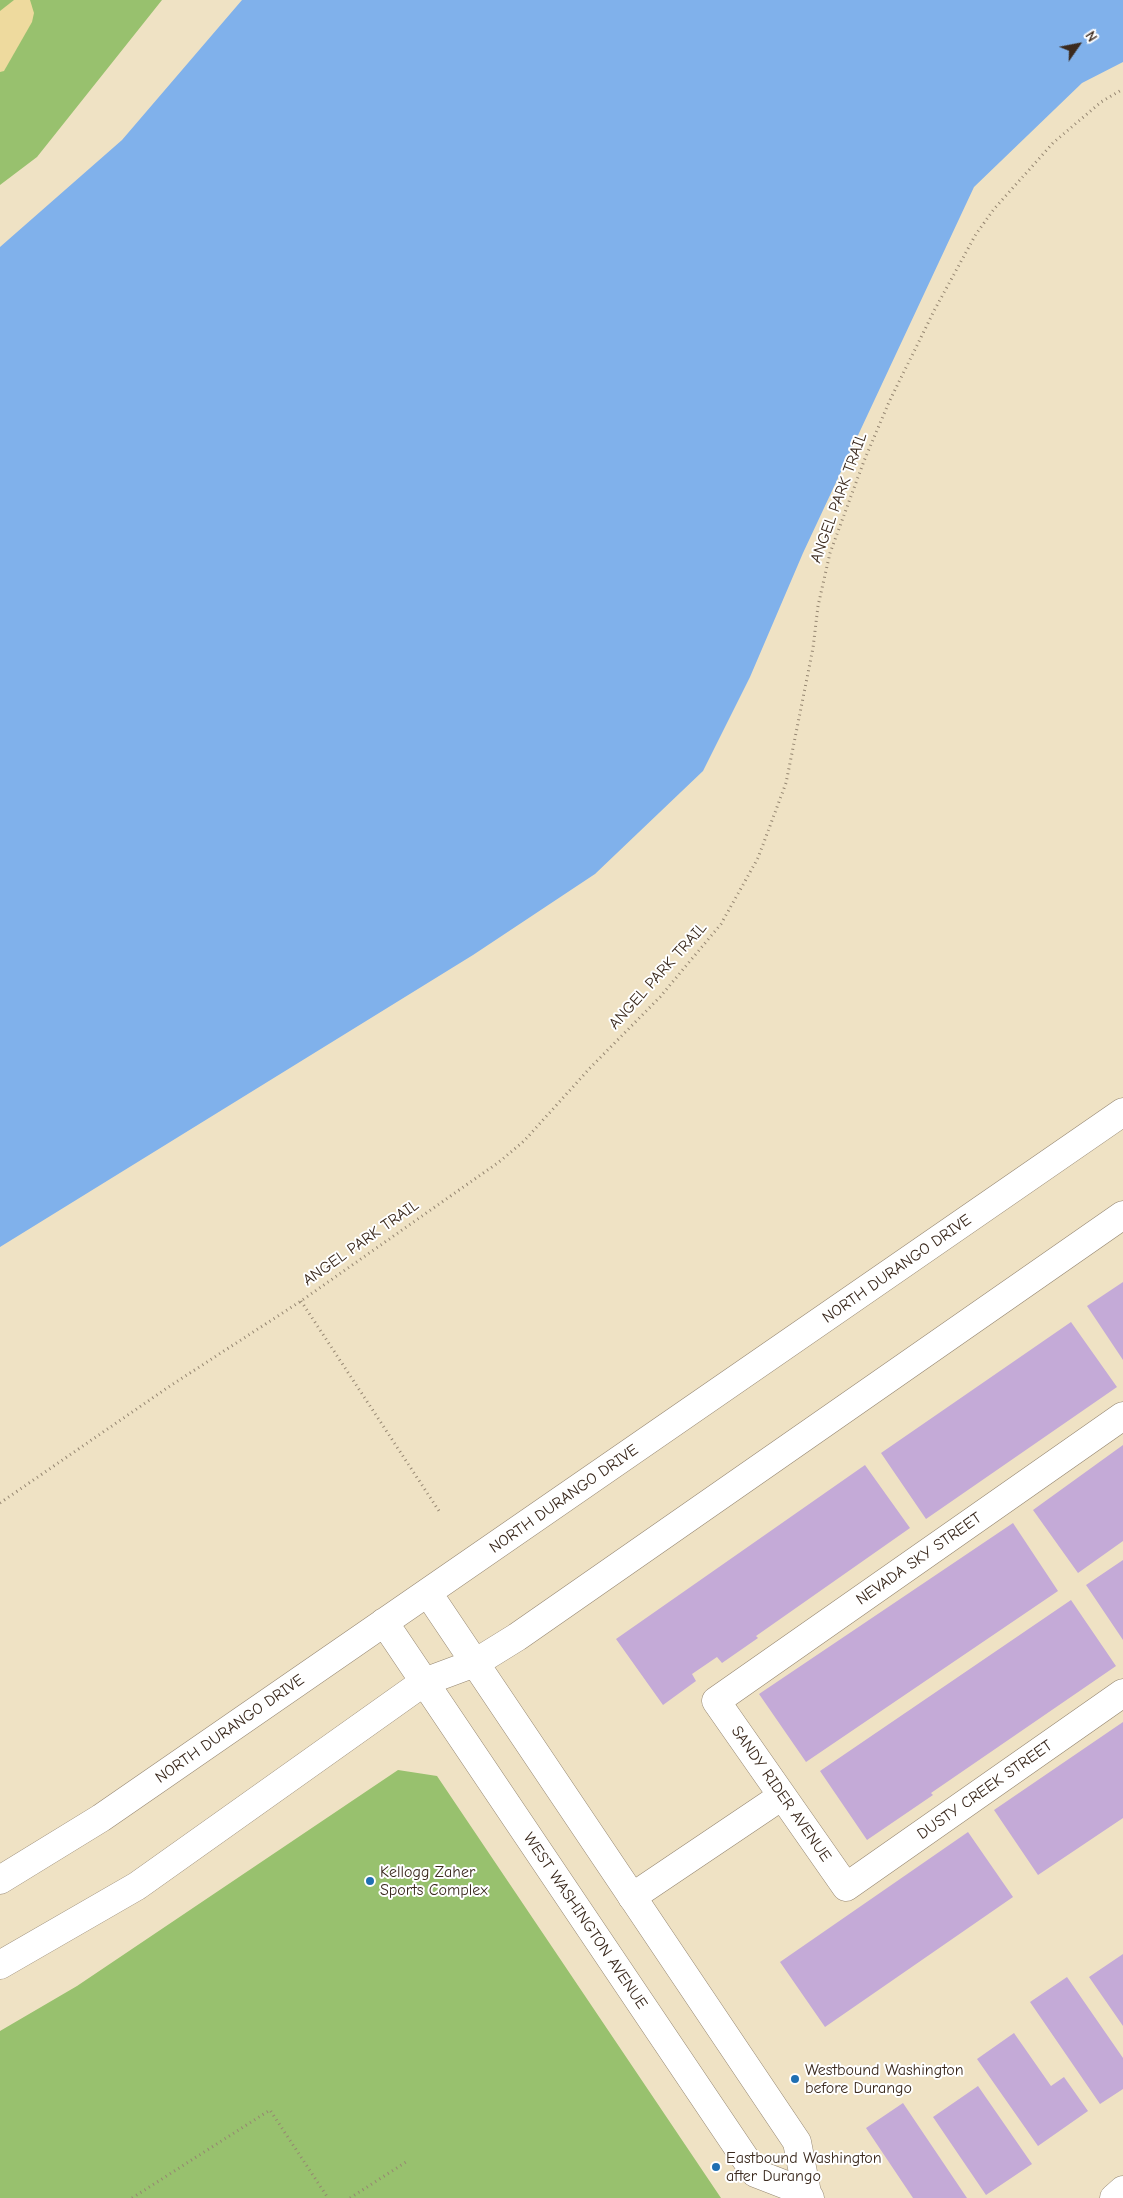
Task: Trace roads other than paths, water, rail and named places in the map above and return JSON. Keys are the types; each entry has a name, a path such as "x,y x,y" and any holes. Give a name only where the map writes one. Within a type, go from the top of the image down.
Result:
{"main road":[{"name":"NORTH DURANGO DRIVE","path":"0,1880 101,1818 1123,1112"},
{"path":"0,1965 137,1886 424,1682 475,1663 517,1637 1123,1215"},
{"name":"NEVADA SKY STREET","path":"716,1701 1123,1416"},
{"name":"WEST WASHINGTON AVENUE","path":"428,1593 796,2142 809,2196"},
{"name":"WEST WASHINGTON AVENUE","path":"384,1622 755,2173 809,2196"},
{"name":"DUSTY CREEK STREET","path":"846,1887 1123,1693"},
{"name":"SANDY RIDER AVENUE","path":"716,1701 846,1887"},
{"path":"632,1897 782,1796"},
{"path":"1114,2198 1123,2190"}],"water":[{"path":"242,0 1123,0 1123,62 1082,83 974,187 803,553 750,677 703,771 595,874 473,955 0,1247 0,247 122,140"}],"place":[{"name":"Kellogg Zaher Sports Complex","path":"370,1881"},
{"name":"Westbound Washington before Durango","path":"795,2079"},
{"name":"Eastbound Washington after Durango","path":"716,2167"}]}
